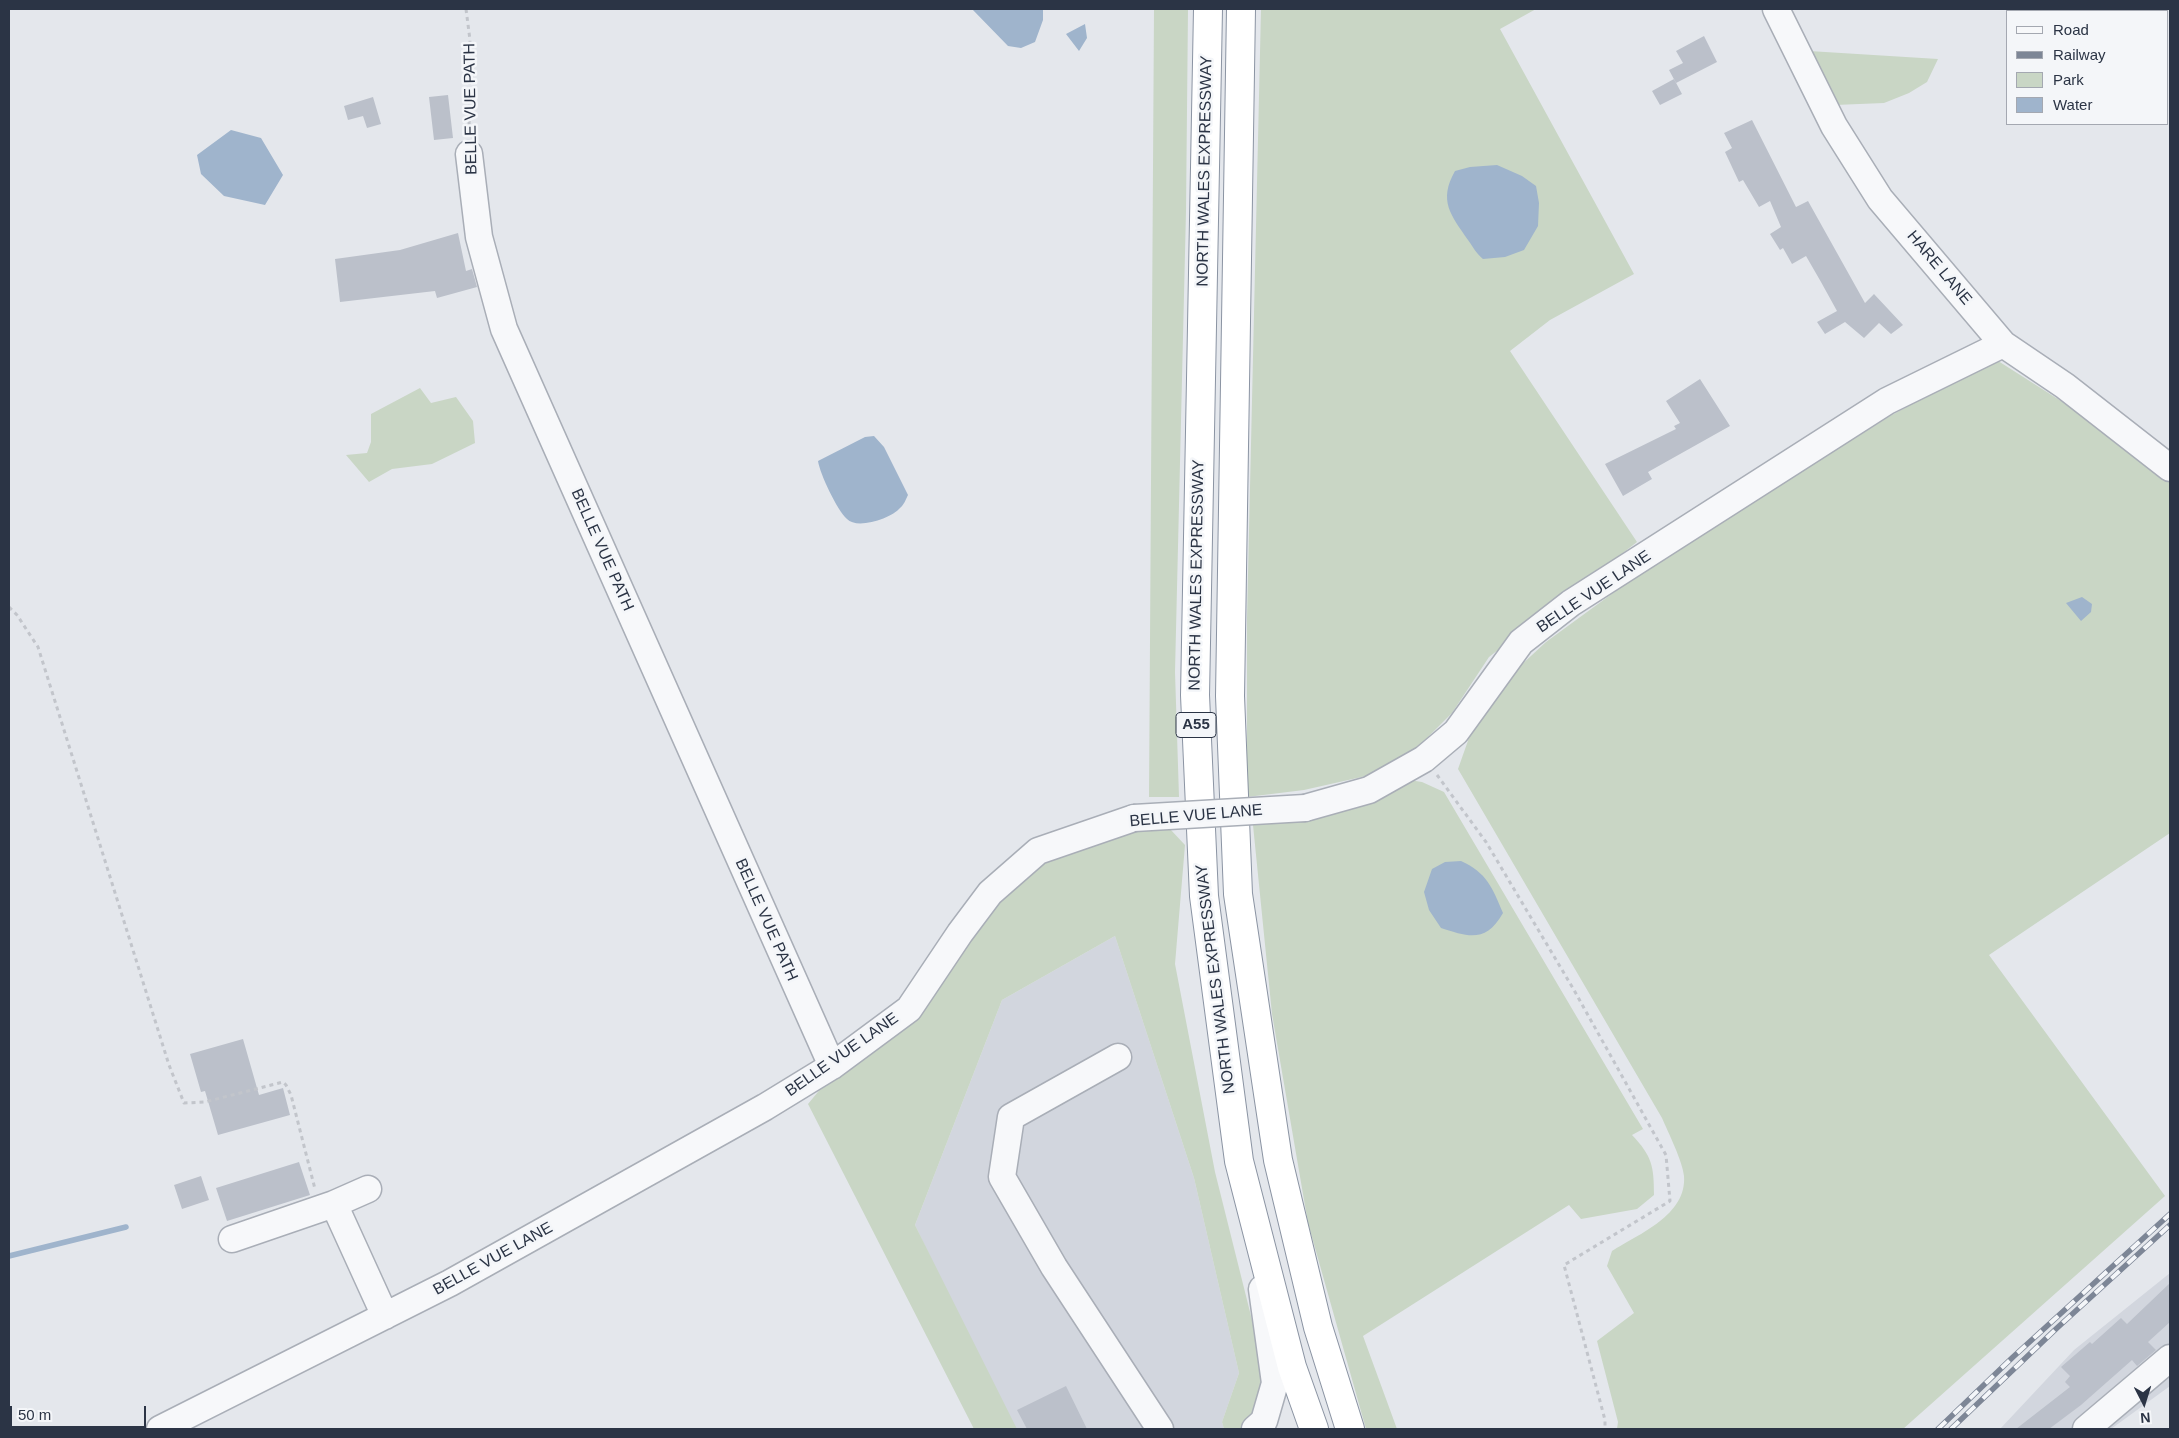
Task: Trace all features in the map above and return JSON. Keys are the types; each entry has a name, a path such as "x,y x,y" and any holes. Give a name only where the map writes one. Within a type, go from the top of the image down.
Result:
{"highway":[{"name":"NORTH WALES EXPRESSWAY","path":"1208,9 1195,695 1204,896 1239,1161 1292,1366 1314,1429"},
{"name":"NORTH WALES EXPRESSWAY","path":"1241,9 1230,696 1238,894 1278,1160 1318,1327 1350,1429"}],"street":[{"name":"HARE LANE","path":"1776,9 1834,126 1880,199 2002,344 2064,386 2170,468"},
{"name":"BELLE VUE PATH","path":"469,154 479,237 504,329 832,1066"},
{"name":"BELLE VUE LANE","path":"160,1429 385,1316 501,1255 765,1107 832,1066 909,1009 960,932 990,894 1038,851 1134,818 1305,808 1369,790 1424,759 1456,732 1521,642 1571,603 1887,401 2002,344"},
{"path":"1118,1057 1011,1117 1002,1178 1054,1267 1160,1429"},
{"path":"232,1239 327,1206 368,1189"},
{"path":"1249,1197 1275,1384 1264,1421 1255,1429"},
{"path":"327,1206 385,1316"},
{"path":"2095,1427 2170,1358"}],"path":[{"name":"BELLE VUE PATH","path":"466,9 470,40 469,154"},
{"path":"9,606 38,647 166,1056 184,1104 205,1102 283,1082 291,1095 327,1206"},
{"path":"1424,759 1486,842 1574,990 1666,1155 1670,1201 1564,1265 1605,1420 1605,1429"}],"shaded area":[{"path":"1115,936 1194,1178 1239,1373 1222,1422 1224,1429 1012,1429 915,1225 1002,1000"},
{"path":"2170,1273 2170,1386 2111,1429 2000,1429 2074,1350"}],"green space":[{"path":"1154,9 1188,9 1186,211 1175,672 1179,797 1149,797"},
{"path":"1261,9 1536,9 1500,29 1634,274 1550,320 1510,351 1637,542 1489,657 1452,713 1415,750 1366,776 1304,790 1247,797 1247,618"},
{"path":"1809,51 1938,59 1927,82 1909,93 1884,103 1835,105"},
{"path":"1995,359 2061,401 2170,480 2170,833 1989,955 2165,1196 1903,1429 1617,1429 1618,1422 1597,1341 1634,1313 1607,1266 1612,1251 1659,1222 1678,1202 1683,1190 1683,1170 1662,1118 1458,769 1470,735 1518,668 1546,642 1650,566 1890,416"},
{"path":"420,388 431,403 456,397 473,421 475,443 432,464 392,469 369,482 346,455 367,453 371,442 371,414"},
{"path":"1409,780 1422,782 1444,792 1643,1129 1632,1135 1648,1156 1652,1169 1654,1195 1637,1209 1581,1219 1569,1205 1363,1336 1397,1429 1366,1429 1308,1223 1272,1014 1253,825 1276,823"},
{"path":"1170,829 1185,845 1175,964 1215,1172 1266,1376 1259,1409 1240,1429 1224,1429 1222,1422 1239,1373 1194,1178 1115,936 1002,1000 915,1225 1017,1429 974,1429 808,1104 836,1070 1041,857 1129,831"}],"water":[{"path":"972,9 1043,9 1043,20 1035,42 1021,48 1008,46"},
{"path":"1085,24 1087,38 1079,51 1066,34"},
{"path":"231,130 261,138 283,175 265,205 224,196 201,174 197,155"},
{"path":"1497,165 1522,176 1536,186 1539,203 1538,226 1524,250 1505,257 1483,259 1456,223 1449,207 1447,191 1455,171 1470,167"},
{"path":"874,436 884,447 908,495 905,502 896,512 882,519 866,523 852,522 843,514 829,492 818,461 865,437"},
{"path":"2082,597 2092,604 2091,612 2081,621 2066,603"},
{"path":"1461,861 1477,871 1488,882 1503,913 1497,923 1490,929 1476,935 1460,934 1441,928 1429,910 1424,892 1432,869 1445,862"}],"building":[{"path":"1704,36 1717,62 1676,83 1669,70 1683,63 1676,51"},
{"path":"1674,79 1682,94 1660,105 1652,91"},
{"path":"448,95 453,138 434,140 429,97"},
{"path":"373,97 381,124 367,128 363,116 348,120 344,106"},
{"path":"1752,120 1796,207 1808,201 1865,303 1874,294 1903,325 1891,334 1879,323 1864,338 1845,322 1825,334 1817,322 1837,311 1806,256 1792,264 1783,248 1780,250 1770,234 1781,227 1770,201 1759,207 1743,180 1739,182 1725,152 1732,148 1724,133"},
{"path":"458,233 466,271 472,269 477,287 437,298 435,291 340,302 335,259 400,250"},
{"path":"1700,379 1730,426 1648,472 1652,479 1623,496 1605,464 1676,429 1674,426 1680,423 1666,401"},
{"path":"243,1039 259,1095 283,1088 290,1115 218,1135 205,1091 201,1092 190,1054"},
{"path":"299,1162 310,1195 227,1221 216,1188"},
{"path":"201,1176 209,1200 182,1209 174,1185"},
{"path":"2170,1283 2170,1322 2148,1342 2156,1350 2137,1366 2132,1360 2081,1405 2049,1429 2016,1429 2070,1387 2065,1382 2070,1376 2061,1367 2090,1342 2092,1344 2121,1318 2127,1324"},
{"path":"1066,1386 1087,1429 1027,1429 1017,1410"}],"waterway":[{"path":"9,1256 126,1227"}],"railway":[{"path":"1938,1429 2013,1357 2170,1214"},
{"path":"1951,1429 2057,1328 2170,1225"}]}
